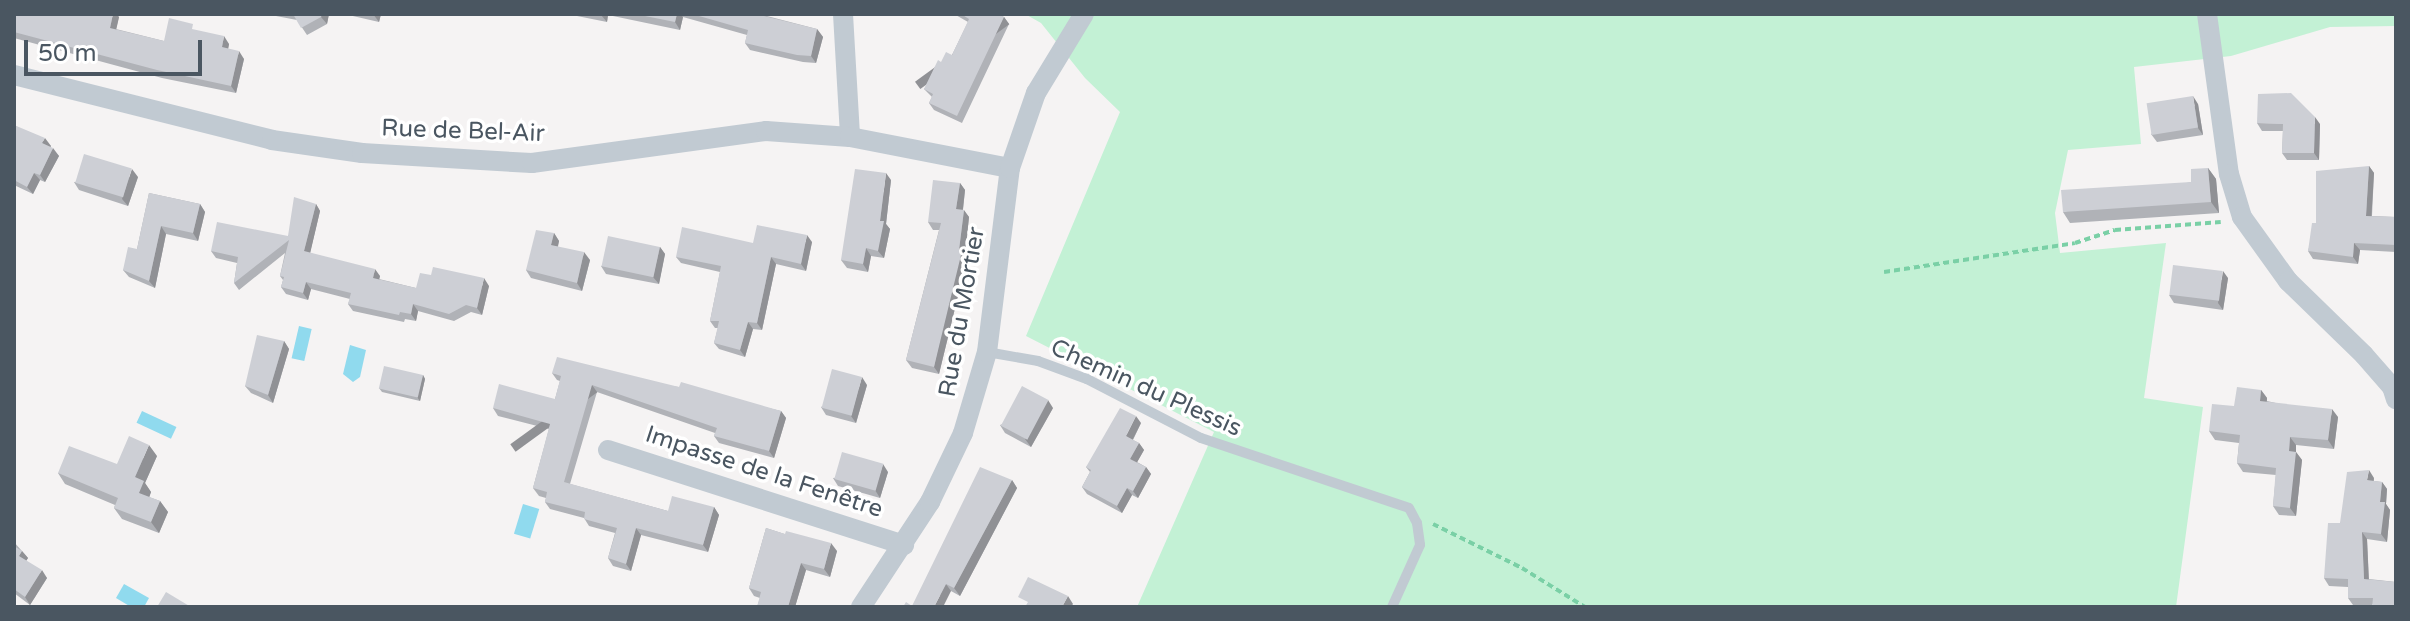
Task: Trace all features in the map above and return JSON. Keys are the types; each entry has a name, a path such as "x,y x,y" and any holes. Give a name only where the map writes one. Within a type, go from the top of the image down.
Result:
{"street":[{"path":"843,14 850,137"},
{"name":"Rue du Mortier","path":"861,607 930,502 963,433 987,352 1010,168 1036,93 1084,14"},
{"path":"2207,14 2229,174 2242,217 2288,281 2364,355 2392,387 2396,399"},
{"name":"Rue de Bel-Air","path":"14,75 272,140 439,159 532,163 766,131 850,137 1010,168"},
{"name":"Impasse de la Fenêtre","path":"608,450 904,545"}],"lane":[{"name":"Chemin du Plessis","path":"987,352 1038,361 1087,379 1201,438 1409,508 1417,523"},
{"path":"1392,607 1420,545 1417,523"}],"path":[{"path":"1884,272 2075,243 2115,230 2212,224 2242,217"},
{"path":"1417,523 1440,524 1522,568 1585,607"}],"green space":[{"path":"1025,14 2396,14 2396,26 2330,27 2231,56 2134,67 2141,144 2068,150 2055,213 2060,253 2166,243 2144,398 2203,407 2176,607 1137,607 1214,432 1026,336 1120,112 1085,78 1041,23"}],"water":[{"path":"299,326 312,329 304,361 292,358"},
{"path":"350,345 366,350 360,377 353,382 343,374"},
{"path":"142,411 176,427 171,439 137,423"},
{"path":"523,504 539,509 530,539 514,534"},
{"path":"124,584 149,598 144,607 131,607 116,598"}],"building":[{"path":"14,14 113,14 110,28 164,41 169,18 193,24 192,29 224,36 222,47 239,51 231,86 14,32"},
{"path":"293,14 322,14 301,28"},
{"path":"635,14 677,14 675,22"},
{"path":"692,14 756,14 817,29 811,56 745,43 748,30"},
{"path":"961,14 998,14 1004,17 957,116 929,103 933,94 924,89 938,60 941,62 946,52 952,55 969,19"},
{"path":"2291,93 2315,117 2314,153 2282,153 2283,124 2257,123 2258,94"},
{"path":"2193,96 2198,128 2152,135 2147,103"},
{"path":"14,125 45,138 42,143 53,148 40,175 34,173 27,187 14,180"},
{"path":"84,154 132,169 123,197 75,183"},
{"path":"2369,166 2366,216 2396,217 2396,245 2354,243 2353,257 2308,251 2312,223 2316,223 2316,171"},
{"path":"2208,168 2211,202 2063,212 2061,190 2191,182 2191,169"},
{"path":"855,169 886,173 880,221 884,221 878,251 866,248 863,264 841,260"},
{"path":"933,180 960,183 956,209 964,210 959,250 962,251 934,367 906,360 941,223 928,222"},
{"path":"149,193 200,204 193,233 161,226 149,281 123,270 128,247 137,249"},
{"path":"294,197 316,204 304,251 375,269 373,278 416,288 420,273 431,275 433,267 484,278 477,308 466,305 449,314 413,304 411,314 400,312 399,315 348,304 351,293 306,282 303,293 281,287 284,277 280,276 289,240 234,283 238,257 211,251 217,222 288,236"},
{"path":"757,225 807,235 801,264 771,257 757,323 748,322 740,350 714,343 719,321 710,321 721,266 676,257 682,227 753,243"},
{"path":"536,230 554,233 551,245 584,252 577,283 526,270"},
{"path":"608,236 660,247 653,277 602,266"},
{"path":"2173,265 2223,271 2219,301 2169,295"},
{"path":"257,335 284,341 268,395 245,386"},
{"path":"557,357 679,387 681,382 781,411 769,451 714,436 717,428 592,385 564,482 668,511 672,496 714,507 703,545 636,528 626,564 608,558 617,528 584,519 585,512 545,502 547,492 533,488 550,424 493,408 499,384 555,399 561,376 552,373"},
{"path":"384,366 423,375 418,397 379,388"},
{"path":"832,369 862,377 852,416 822,408"},
{"path":"1022,386 1048,400 1027,440 1001,426"},
{"path":"2237,387 2261,390 2260,401 2332,409 2328,440 2290,437 2289,451 2296,452 2290,508 2273,506 2276,468 2237,463 2240,435 2209,431 2212,404 2234,406"},
{"path":"1120,408 1136,416 1126,436 1139,443 1130,459 1146,467 1133,491 1127,488 1117,506 1082,487 1091,470 1086,467"},
{"path":"129,436 149,445 135,477 144,481 139,493 160,501 151,522 114,508 118,498 58,473 69,446 117,464"},
{"path":"842,452 883,464 876,491 834,479"},
{"path":"980,467 1012,480 954,588 946,584 934,607 903,607 906,602 912,606"},
{"path":"2369,470 2367,480 2382,482 2380,502 2385,502 2381,534 2362,532 2364,579 2396,582 2396,607 2372,607 2373,598 2348,598 2348,579 2324,578 2328,523 2340,523 2347,472"},
{"path":"766,528 831,543 824,569 801,563 788,607 757,607 761,592 749,588"},
{"path":"14,546 22,551 19,556 42,570 25,597 14,589"},
{"path":"1028,577 1068,596 1062,607 1025,607 1028,602 1018,597"},
{"path":"166,592 191,607 157,607"}]}
